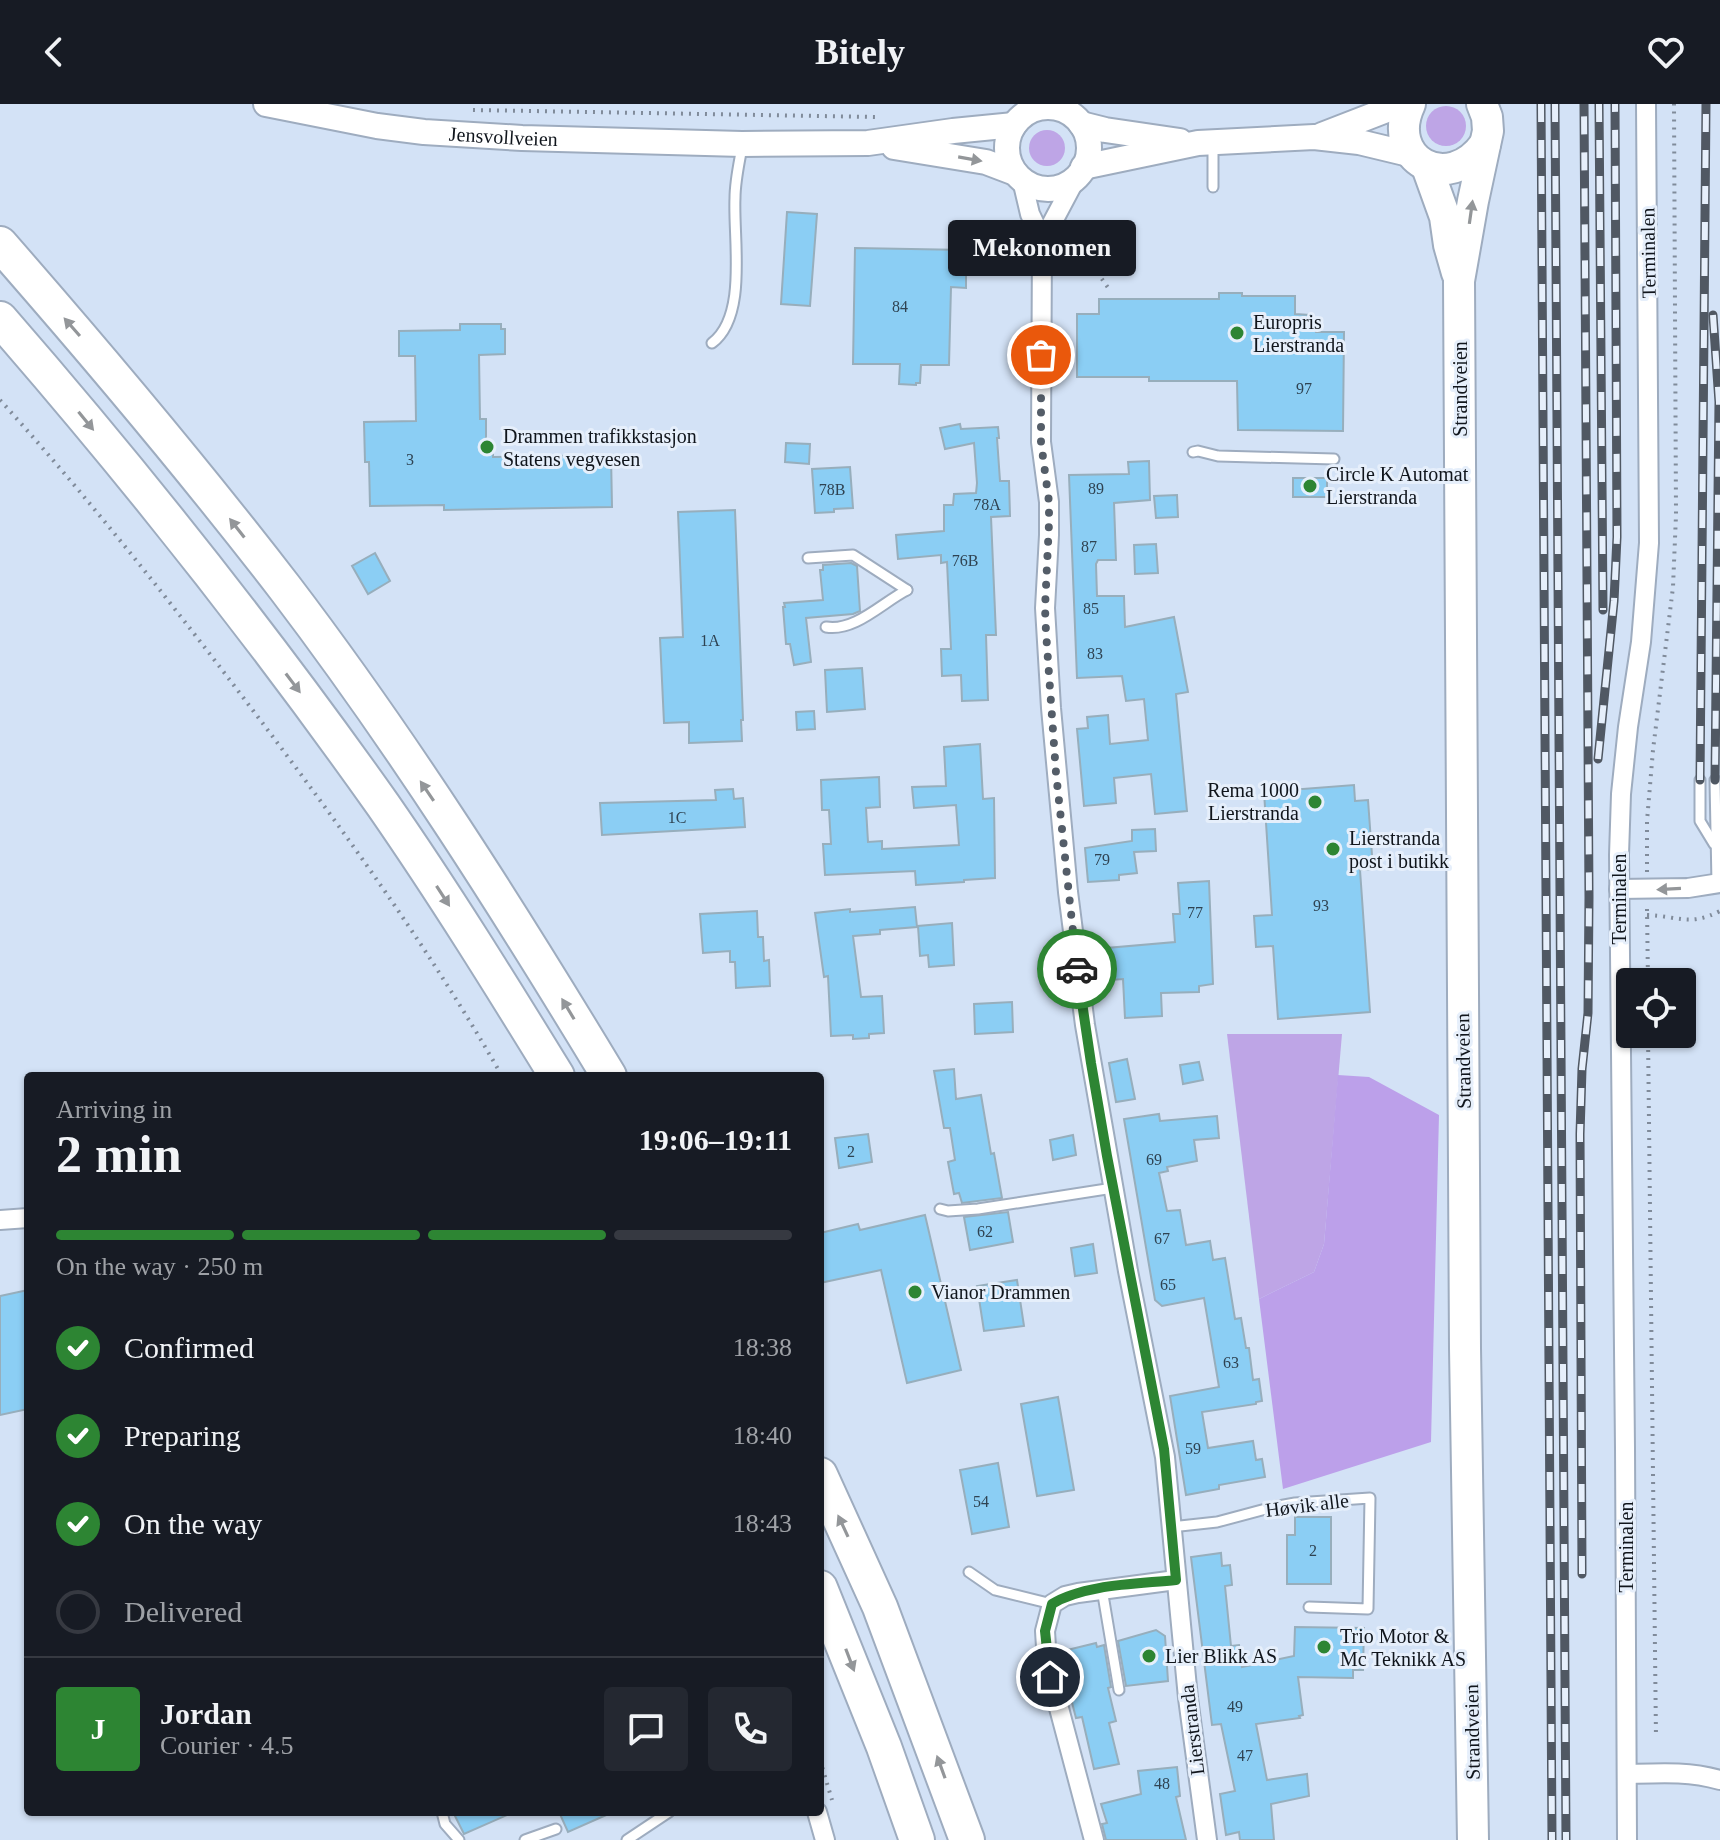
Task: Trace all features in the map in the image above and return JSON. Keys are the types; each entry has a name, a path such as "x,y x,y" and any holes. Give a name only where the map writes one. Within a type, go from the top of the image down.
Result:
{"highway":[{"path":"0,244 140,405 285,589 467,850 607,1072"},
{"path":"0,319 169,521 292,681 425,867 555,1072"},
{"path":"824,1484 880,1607 967,1840"},
{"path":"824,1598 884,1747 917,1840"}],"main road":[{"name":"Strandveien","path":"1410,104 1404,116 1406,142 1420,161 1445,217 1459,281"},
{"name":"Strandveien","path":"1473,1840 1465,1348 1459,281 1488,131 1482,104"},
{"path":"1420,161 1441,170 1455,168 1476,157 1485,144"}],"street":[{"name":"Jensvollveien","path":"266,104 424,132 742,144 868,143 953,131 1023,114"},
{"path":"1314,137 1402,104"},
{"name":"Terminalen","path":"1627,1840 1619,889 1621,794 1643,627 1649,543 1646,104"},
{"path":"1073,114 1088,140 1088,150 1080,172 1057,188 1033,186 1019,176 1007,154 1007,144 1023,114 1036,109 1058,108 1073,114 1105,130 1206,143"},
{"path":"1080,172 1206,143 1314,137 1359,142 1420,161"},
{"name":"Jensvollveien","path":"868,143 986,162 1019,176"},
{"name":"Lierstranda","path":"1080,172 1051,242 1040,286 1041,442 1049,512 1045,608 1051,708 1078,975 1091,1063 1164,1449 1188,1698 1207,1840"},
{"name":"Lierstranda","path":"1019,176 1030,214 1051,242"},
{"path":"1619,889 1718,884"},
{"path":"0,1220 24,1218"},
{"path":"1094,1840 1047,1663 1045,1631 1052,1604 1065,1596 1176,1580"},
{"path":"1628,1774 1671,1772 1699,1774 1720,1780"},
{"path":"818,1816 825,1840"}],"lane":[{"path":"1206,143 1213,187"},
{"path":"712,343 725,330 734,309 735,196 742,144"},
{"path":"1193,452 1218,456 1334,459"},
{"path":"808,558 853,555 907,590 857,621 835,629 826,627"},
{"path":"1700,780 1700,821 1718,844"},
{"path":"1715,780 1718,884"},
{"path":"940,1209 978,1209 1113,1188"},
{"name":"Høvik alle","path":"1171,1527 1217,1522 1295,1503 1370,1498 1368,1609 1309,1607"},
{"path":"969,1572 995,1590 1052,1604"},
{"path":"1102,1589 1119,1690"},
{"path":"443,1816 445,1824 459,1840"},
{"path":"627,1840 663,1816"},
{"path":"525,1840 556,1829"}],"path":[{"path":"471,110 890,117"},
{"path":"1051,242 1080,248 1109,289"},
{"path":"0,400 56,462 197,637 340,826 432,962 500,1072"},
{"path":"1647,915 1688,921 1720,911"},
{"path":"1648,1048 1656,1738"}],"shaded area":[{"path":"1446,106 1460,112 1466,126 1460,140 1446,146 1432,140 1426,126 1432,112"},
{"path":"1047,130 1060,135 1065,148 1060,161 1047,166 1034,161 1029,148 1034,135"},
{"path":"1227,1034 1342,1034 1324,1244 1314,1272 1259,1299"},
{"path":"1338,1075 1369,1077 1439,1115 1431,1442 1283,1489 1259,1299 1314,1272 1324,1244"}],"building":[{"path":"787,212 817,214 810,306 781,304"},
{"path":"855,248 966,250 966,288 951,287 949,365 921,365 920,383 916,385 899,384 900,364 853,364"},
{"path":"1219,293 1295,296 1295,314 1310,315 1316,332 1344,332 1343,431 1238,430 1237,381 1077,377 1077,314 1099,314 1099,299 1219,299"},
{"path":"460,324 501,324 501,329 505,329 505,354 479,355 480,419 486,419 486,443 493,443 493,457 611,455 612,507 444,510 444,505 370,506 364,422 416,421 415,356 399,356 399,331 460,330"},
{"path":"960,424 961,429 998,427 1000,481 1009,481 1010,516 991,517 996,635 986,635 988,700 962,701 961,675 942,676 941,649 951,649 947,562 941,563 941,555 898,559 896,535 944,531 944,505 953,505 954,494 976,493 974,443 945,449 940,428"},
{"path":"786,443 810,444 809,464 785,462"},
{"path":"1149,461 1150,500 1114,503 1116,560 1098,560 1096,564 1097,596 1124,596 1125,627 1174,617 1188,692 1176,694 1187,811 1155,814 1151,774 1114,778 1116,803 1084,806 1077,729 1088,728 1087,717 1108,715 1110,744 1148,740 1144,699 1126,701 1122,676 1077,678 1069,475 1129,474 1128,462"},
{"path":"850,467 853,508 815,513 812,469"},
{"path":"1293,478 1327,478 1327,497 1293,497"},
{"path":"1177,495 1178,517 1156,518 1154,496"},
{"path":"735,510 742,741 689,743 689,722 664,723 660,638 683,637 678,512"},
{"path":"1156,544 1158,573 1135,574 1134,545"},
{"path":"375,553 390,581 368,594 352,566"},
{"path":"851,563 857,566 860,611 806,618 811,662 794,665 790,644 786,644 784,603 823,600 820,570 823,570 823,565"},
{"path":"862,668 865,709 827,712 825,670"},
{"path":"814,711 815,729 797,730 796,712"},
{"path":"980,744 983,799 994,798 995,878 916,885 915,871 825,875 823,844 831,844 829,810 822,810 821,780 879,777 880,807 866,808 868,842 882,841 882,849 959,845 956,805 914,808 912,787 946,786 944,747"},
{"path":"1354,785 1355,801 1368,800 1373,869 1360,870 1370,1012 1278,1019 1273,946 1256,947 1254,916 1272,915 1264,792"},
{"path":"733,789 734,799 743,798 745,827 602,835 600,803 716,800 715,790"},
{"path":"1155,829 1156,851 1134,852 1137,873 1119,875 1119,880 1088,882 1085,848 1132,841 1132,830"},
{"path":"1209,881 1213,984 1199,986 1199,992 1161,993 1162,1016 1125,1018 1123,979 1098,981 1095,949 1175,942 1173,914 1180,914 1178,883"},
{"path":"915,907 917,927 853,936 861,997 882,996 884,1033 853,1039 853,1035 831,1036 828,976 824,977 815,913"},
{"path":"757,911 758,937 763,937 764,961 769,960 770,986 736,988 735,962 730,962 730,951 703,953 700,914"},
{"path":"952,923 954,965 929,967 928,955 920,956 918,926"},
{"path":"1012,1002 1013,1032 975,1034 974,1004"},
{"path":"1127,1059 1135,1099 1116,1102 1109,1063"},
{"path":"1199,1062 1203,1080 1183,1084 1180,1065"},
{"path":"954,1069 956,1099 981,1095 1002,1198 962,1203 959,1193 954,1194 948,1162 955,1160 950,1128 944,1128 934,1071"},
{"path":"1159,1114 1160,1121 1217,1116 1219,1138 1194,1140 1197,1161 1167,1167 1168,1171 1159,1173 1167,1211 1180,1210 1186,1245 1210,1241 1213,1260 1225,1258 1235,1319 1241,1318 1253,1380 1259,1379 1262,1401 1202,1412 1208,1448 1253,1441 1256,1460 1262,1459 1265,1477 1219,1485 1219,1489 1186,1495 1170,1396 1219,1387 1204,1298 1162,1306 1155,1300 1124,1119"},
{"path":"868,1134 872,1162 839,1168 835,1138"},
{"path":"1073,1135 1076,1155 1053,1160 1050,1140"},
{"path":"1008,1212 1013,1242 970,1250 964,1217"},
{"path":"925,1215 961,1370 907,1383 881,1270 824,1282 824,1232 858,1224 860,1230"},
{"path":"1093,1244 1097,1273 1075,1276 1071,1248"},
{"path":"1017,1280 1024,1326 984,1331 977,1286"},
{"path":"24,1291 24,1410 0,1415 0,1296"},
{"path":"1058,1397 1074,1490 1037,1496 1021,1404"},
{"path":"998,1463 1009,1527 972,1534 960,1470"},
{"path":"1295,1517 1331,1517 1331,1584 1287,1584 1287,1535 1295,1535"},
{"path":"1221,1553 1222,1566 1230,1565 1232,1585 1225,1586 1231,1646 1239,1645 1242,1667 1294,1656 1295,1627 1364,1628 1363,1670 1353,1670 1353,1678 1298,1677 1303,1715 1256,1724 1267,1780 1307,1774 1309,1796 1271,1804 1274,1840 1240,1840 1239,1832 1226,1835 1220,1794 1235,1791 1221,1724 1212,1725 1191,1557"},
{"path":"1156,1630 1165,1636 1168,1681 1126,1686 1118,1641"},
{"path":"1096,1643 1097,1647 1104,1645 1111,1687 1108,1688 1116,1721 1109,1723 1119,1764 1094,1769 1082,1717 1076,1718 1059,1652"},
{"path":"1177,1767 1180,1796 1176,1797 1186,1840 1106,1840 1102,1824 1107,1823 1101,1804 1141,1794 1138,1771"},
{"path":"455,1816 505,1816 464,1834"},
{"path":"561,1816 604,1816 568,1832"}],"railway":[{"path":"1541,104 1552,1840"},
{"path":"1555,104 1566,1840"},
{"path":"1582,1574 1580,1134 1588,1013 1589,897 1584,104"},
{"path":"1599,104 1603,610"},
{"path":"1598,759 1614,601 1617,537 1615,104"},
{"path":"1700,780 1706,104"},
{"path":"1713,315 1719,402 1715,780"}],"way so far":[{"path":"1041,355 1041,442 1049,502 1046,632 1056,773 1077,969"}],"place":[{"name":"Europris Lierstranda","path":"1237,333"},
{"name":"Mekonomen","path":"1041,355"},
{"name":"Drammen trafikkstasjon Statens vegvesen","path":"487,447"},
{"name":"Circle K Automat Lierstranda","path":"1310,486"},
{"name":"Rema 1000 Lierstranda","path":"1315,802"},
{"name":"Lierstranda post i butikk","path":"1333,849"},
{"name":"Vianor Drammen","path":"915,1292"},
{"name":"Trio Motor & Mc Teknikk AS","path":"1324,1647"},
{"name":"Lier Blikk AS","path":"1149,1656"}],"route":[{"path":"1050,1677 1045,1631 1052,1604 1078,1593 1176,1580 1164,1449 1107,1156 1077,969"}]}
